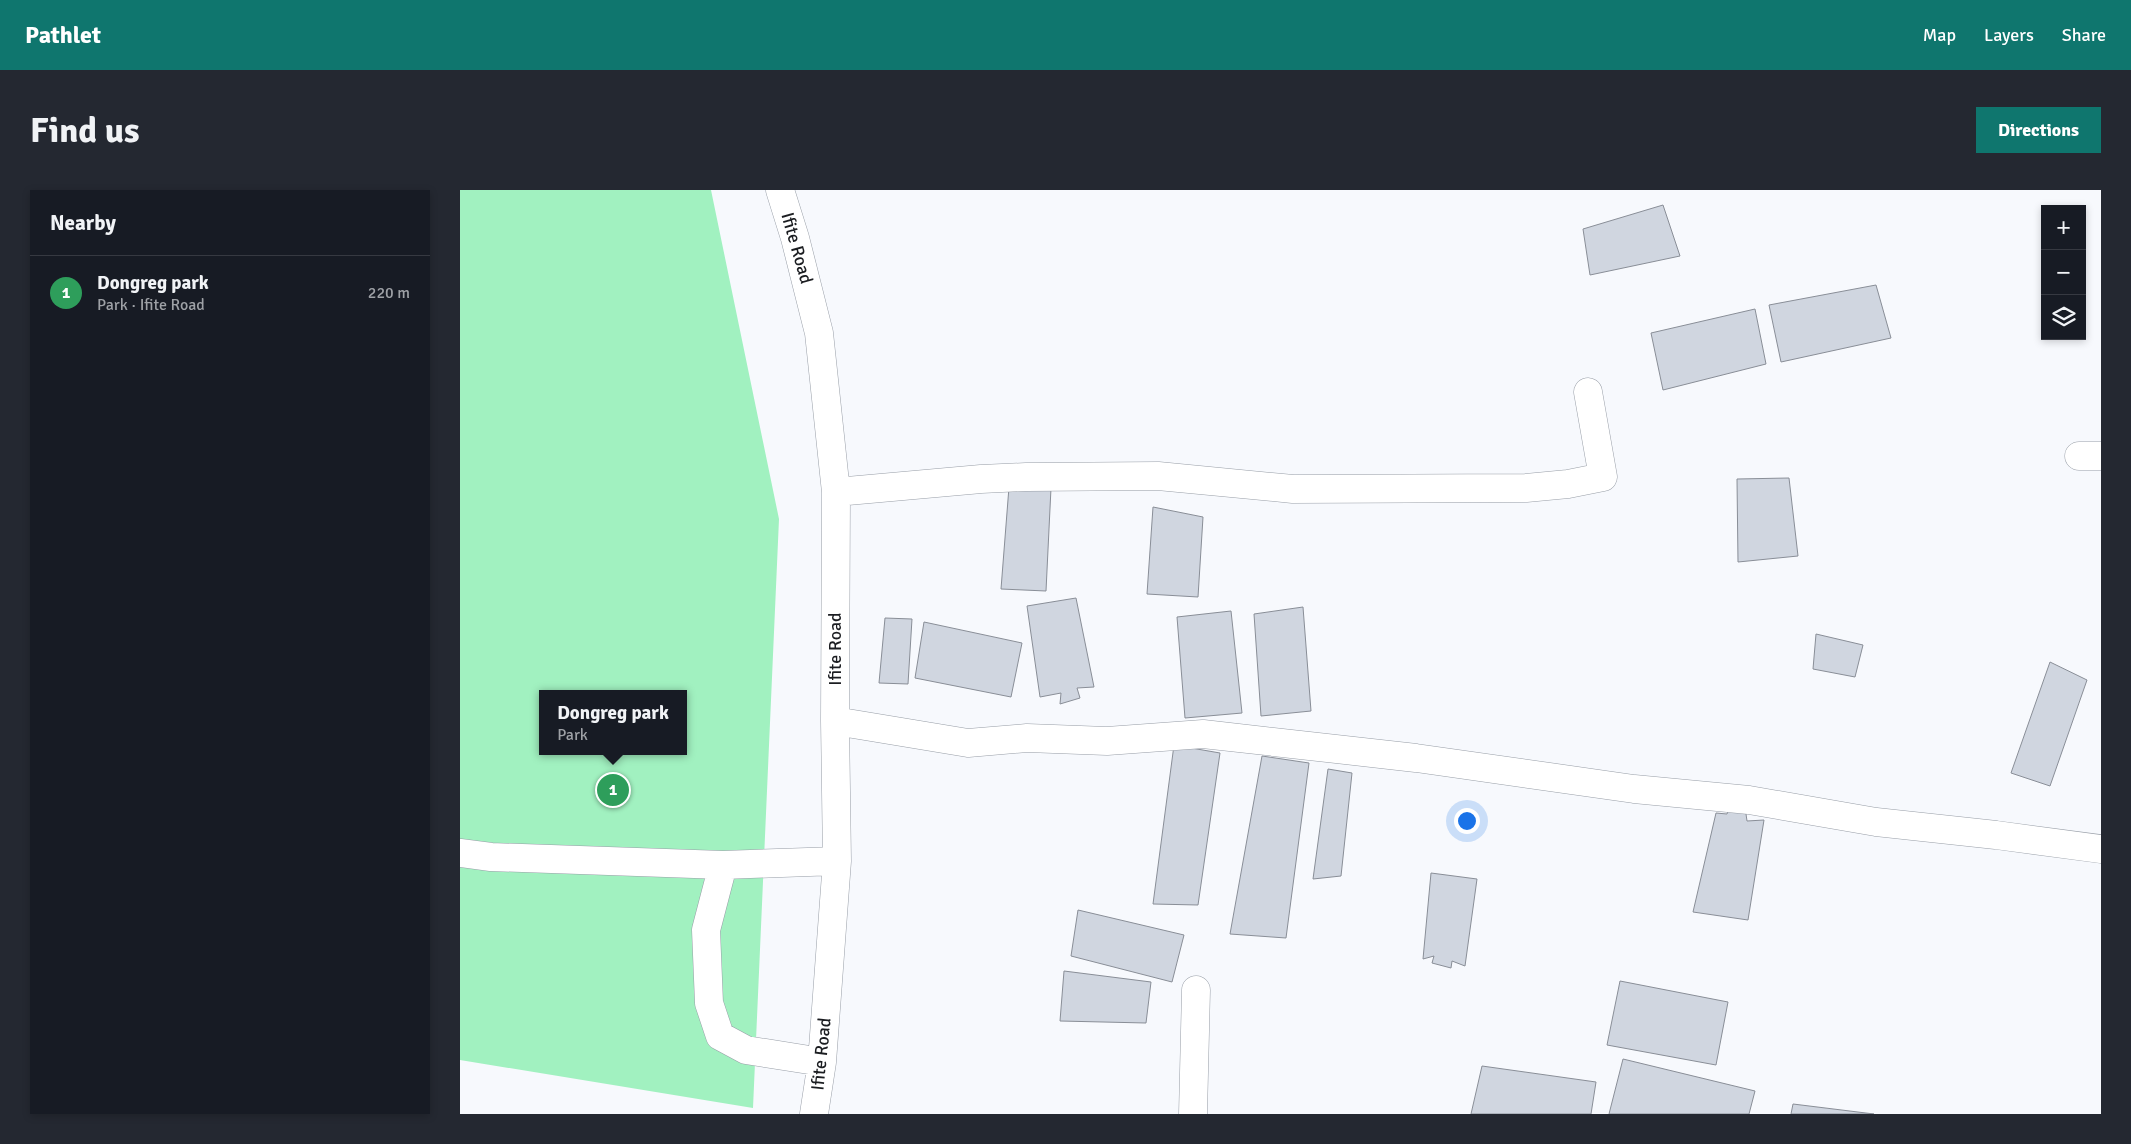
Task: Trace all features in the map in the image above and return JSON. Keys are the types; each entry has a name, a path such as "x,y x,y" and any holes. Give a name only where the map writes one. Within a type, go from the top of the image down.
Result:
{"street":[{"name":"Ifite Road","path":"780,190 795,238 819,334 836,492 835,721 837,861 822,1062 814,1114"},
{"path":"836,492 981,479 1036,477 1158,476 1293,489 1526,488 1568,484 1603,477 1588,392"},
{"path":"835,721 968,743 1027,738 1107,741 1203,734 1416,758 1634,789 1749,800 1876,822 1996,835 2101,850"},
{"path":"460,853 491,857 723,865 837,861"},
{"path":"723,865 706,930 708,1003 720,1036 746,1050 822,1062"},
{"path":"1193,1114 1196,990"}],"green space":[{"path":"460,190 711,190 779,519 753,1108 460,1060"}],"building":[{"path":"1663,205 1680,256 1590,275 1583,229"},
{"path":"1876,285 1891,338 1781,362 1769,305"},
{"path":"1755,309 1766,364 1663,390 1651,333"},
{"path":"1789,478 1798,556 1738,562 1737,479"},
{"path":"1009,487 1051,488 1046,591 1001,589"},
{"path":"1153,507 1203,517 1198,597 1147,594"},
{"path":"1076,598 1094,687 1077,688 1080,698 1060,704 1061,693 1040,697 1027,606"},
{"path":"1303,607 1311,711 1261,716 1254,614"},
{"path":"1231,611 1242,713 1185,718 1177,617"},
{"path":"885,618 912,619 908,684 879,683"},
{"path":"924,622 1022,643 1011,697 915,678"},
{"path":"1816,634 1863,645 1855,677 1813,669"},
{"path":"2050,662 2087,680 2050,786 2011,773"},
{"path":"1174,745 1220,753 1198,905 1153,904"},
{"path":"1262,756 1309,763 1286,938 1230,934"},
{"path":"1328,769 1352,773 1341,876 1313,879"},
{"path":"1730,805 1745,807 1747,821 1764,820 1748,920 1693,912 1716,813 1727,814"},
{"path":"1431,873 1477,879 1465,966 1452,961 1451,968 1432,963 1434,956 1423,959"},
{"path":"1078,910 1184,935 1172,982 1071,956"},
{"path":"1064,971 1151,982 1146,1023 1060,1021"},
{"path":"1620,981 1728,1002 1716,1065 1607,1045"},
{"path":"1623,1059 1755,1091 1749,1114 1609,1114"},
{"path":"1482,1066 1596,1082 1591,1114 1471,1114"},
{"path":"1793,1104 1874,1114 1791,1114"}],"place":[{"name":"Dongreg park","path":"613,790"}]}
